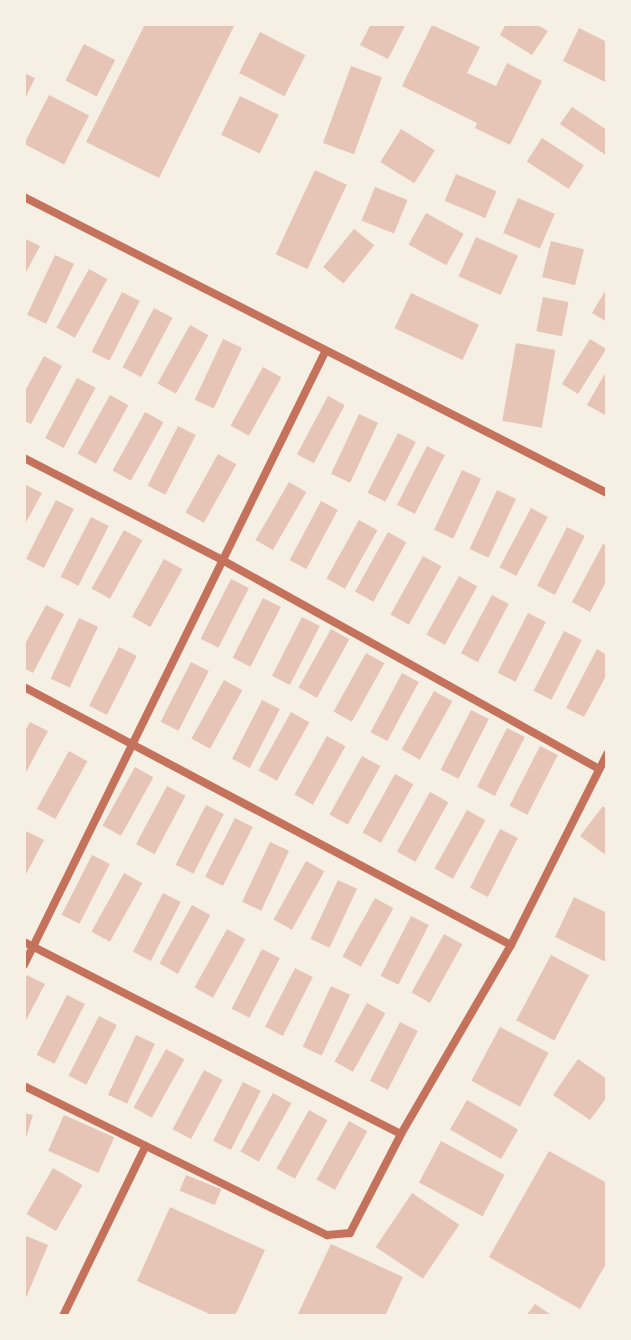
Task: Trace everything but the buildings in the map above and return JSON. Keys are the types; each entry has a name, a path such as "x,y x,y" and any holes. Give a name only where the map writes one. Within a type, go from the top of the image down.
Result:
{"street":[{"path":"24,197 607,493"},
{"path":"24,965 28,944 134,744 325,352"},
{"path":"24,458 224,561 599,769"},
{"path":"24,687 511,945"},
{"path":"24,1086 335,1237 350,1233 401,1134 511,945 607,754"},
{"path":"28,944 401,1134"},
{"path":"63,1316 145,1147"}]}
